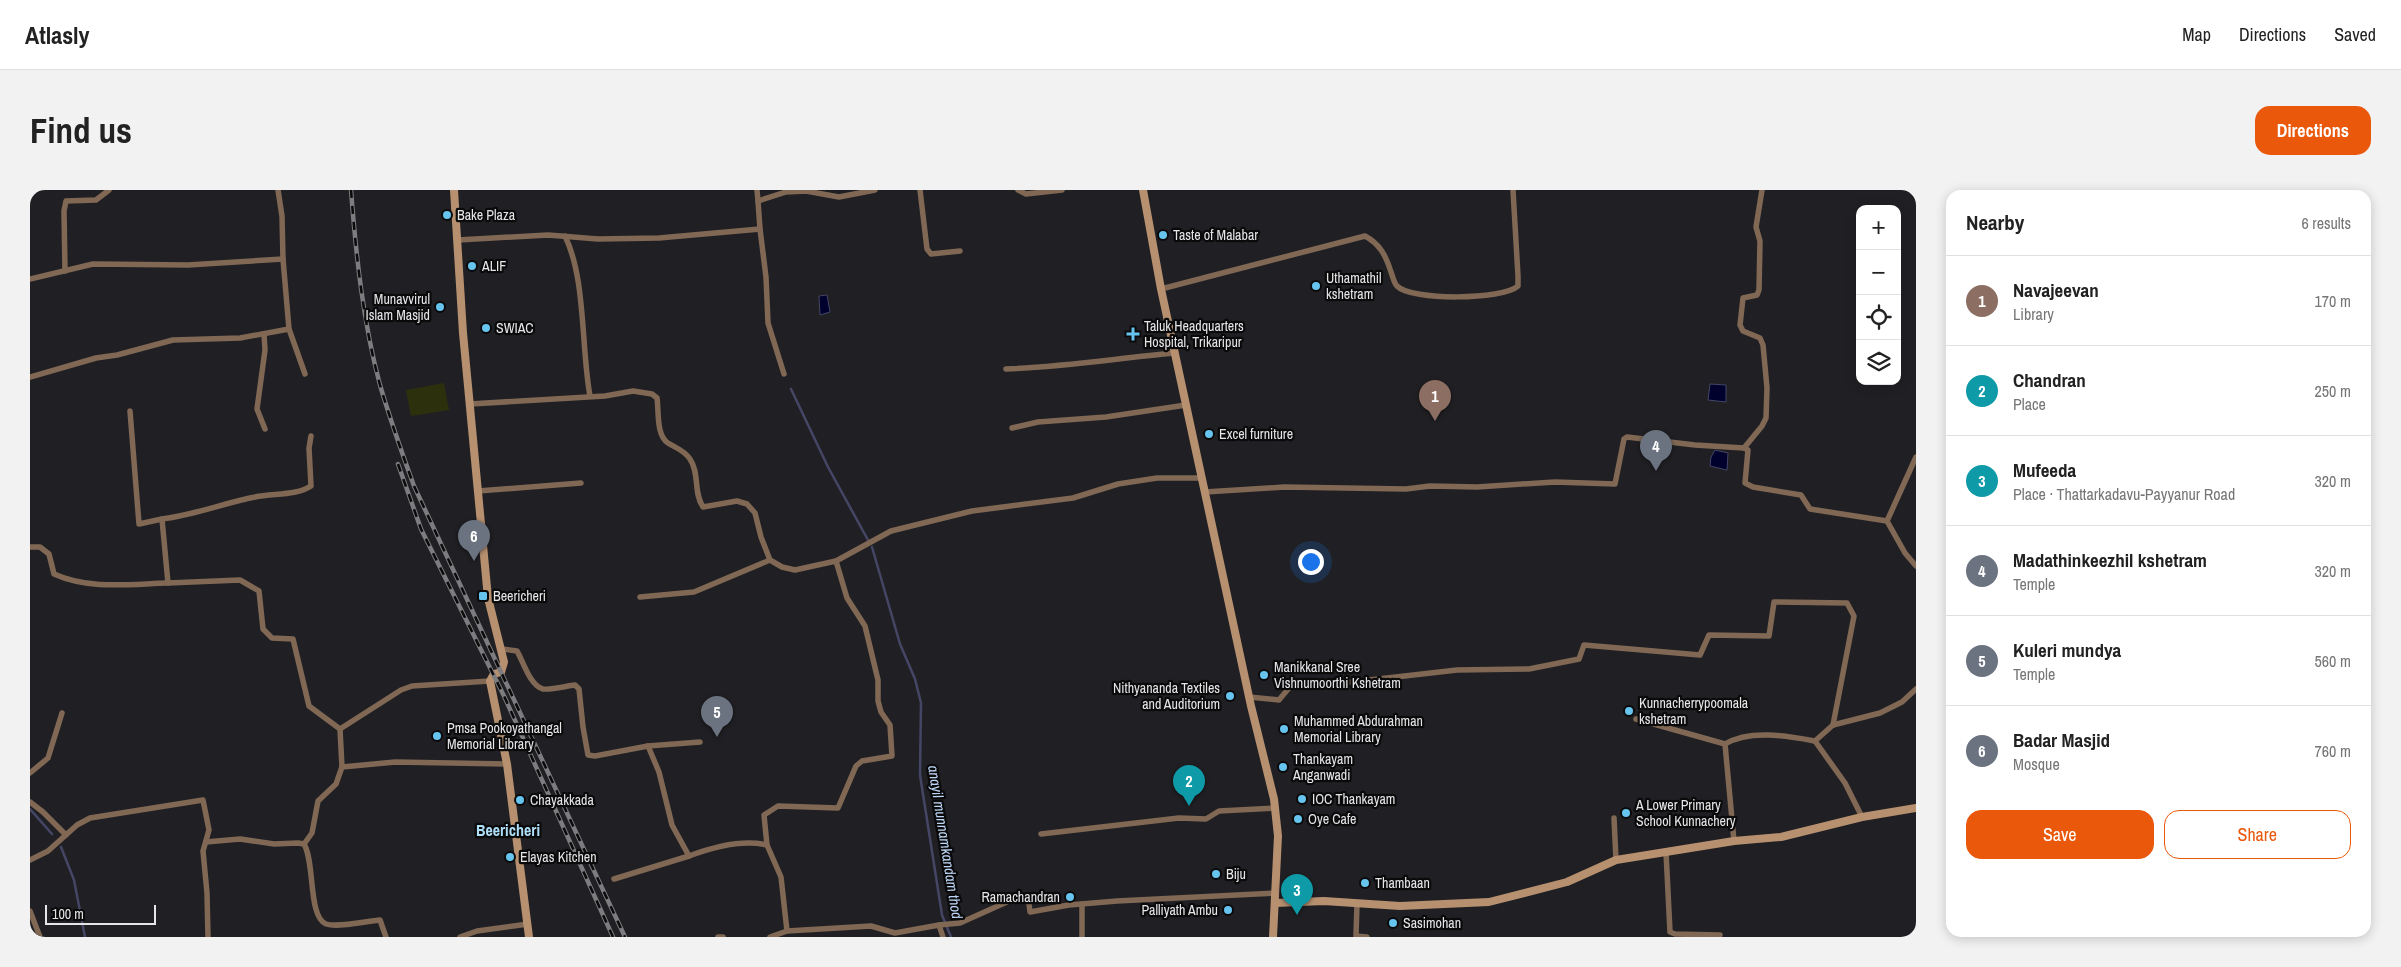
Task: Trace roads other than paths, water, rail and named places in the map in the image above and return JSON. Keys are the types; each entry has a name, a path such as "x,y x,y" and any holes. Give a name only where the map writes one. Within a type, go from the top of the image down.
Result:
{"main road":[{"path":"454,190 463,333 488,598 502,648 504,666 501,672 490,678 490,681 507,764 529,937"},
{"path":"1142,190 1161,289 1249,697 1275,808 1278,836 1272,937"},
{"path":"1275,903 1324,901 1400,906 1489,902 1567,882 1616,860 1734,841 1780,836 1862,817 1916,808"}],"street":[{"path":"65,271 64,211 66,201 96,200 109,190"},
{"path":"278,190 282,216 283,259 289,328 305,374"},
{"path":"757,190 766,277 768,323 784,374"},
{"path":"758,201 776,194 802,191 839,197 875,190"},
{"path":"920,190 927,249 931,254 960,251"},
{"path":"1018,190 1026,194 1062,190"},
{"path":"1161,289 1365,236 1380,247 1395,285 1402,290 1436,296 1490,296 1514,290 1518,286 1518,276 1513,190"},
{"path":"1744,448 1762,426 1766,412 1763,345 1760,338 1743,331 1740,325 1743,298 1757,295 1759,290 1760,241 1756,227 1762,190"},
{"path":"458,240 490,240 527,235 598,239 659,238 760,229"},
{"path":"565,236 572,249 576,272 584,364 590,396"},
{"path":"30,279 93,264 188,265 283,259"},
{"path":"30,377 96,358 117,355 173,340 222,339 264,334 289,328"},
{"path":"264,334 265,350 257,409 265,429"},
{"path":"1006,369 1046,367 1175,352"},
{"path":"470,404 605,396 633,392 652,394 657,398 660,435 667,442 681,449 690,459 696,475 697,498 703,507 737,501 746,504 755,513 761,537 770,560 782,568 795,570 836,561 891,531 972,511 1073,498 1118,484 1157,478 1202,478"},
{"path":"1012,428 1038,422 1106,417 1186,405"},
{"path":"130,411 139,524 202,513 255,497 303,491 311,486 309,448 311,436"},
{"path":"1205,492 1284,487 1406,489 1430,486 1477,488 1555,482 1615,484 1623,442 1627,437 1695,445 1744,448 1748,450 1746,483 1753,487 1798,494 1810,508 1887,521 1916,566"},
{"path":"1887,521 1916,457"},
{"path":"478,491 581,483"},
{"path":"162,520 168,583"},
{"path":"30,548 40,546 49,554 54,574 68,580 88,584 240,580 259,591 263,629 272,638 293,639 309,706 340,730 342,767 336,784 318,801 317,816 312,833 304,844"},
{"path":"640,597 694,592 770,560"},
{"path":"787,931 781,877 766,846 764,815 778,806 838,808 856,766 862,761 892,756 890,725 881,712 878,701 878,680 865,626 847,598 836,561"},
{"path":"1249,697 1279,700 1293,683 1352,682 1457,670 1529,669 1579,659 1584,646 1700,655 1709,635 1769,636 1774,602 1847,603 1854,616 1833,725"},
{"path":"502,648 517,651 530,677 543,689 575,685 579,689 588,756 648,746 700,742"},
{"path":"340,730 387,698 412,686 490,681"},
{"path":"1814,742 1833,725 1880,713 1902,702 1916,688"},
{"path":"30,773 48,758 62,713"},
{"path":"1636,719 1725,744 1736,738 1755,736 1790,737 1814,742 1845,783 1862,817"},
{"path":"1725,744 1734,841"},
{"path":"648,746 659,772 672,825 689,856"},
{"path":"342,767 394,762 507,764"},
{"path":"30,860 48,851 90,818 203,800 209,830 203,851 207,893 208,937"},
{"path":"30,802 66,835"},
{"path":"1041,834 1179,818 1206,818 1219,810 1275,808"},
{"path":"1614,818 1616,860"},
{"path":"206,842 240,839 274,844 304,844"},
{"path":"614,878 726,845 759,843 766,846"},
{"path":"304,844 311,865 314,899 319,918 325,924 336,925 380,920 386,937"},
{"path":"1666,852 1670,932 1675,936 1720,935"},
{"path":"770,937 787,931 870,926 895,933 960,923 1020,896 1028,896 1030,912 1082,904 1276,893"},
{"path":"1082,904 1082,937"},
{"path":"1358,904 1356,936 1367,937"},
{"path":"30,911 40,937"},
{"path":"460,937 477,931 528,924"},
{"path":"941,925 943,937"},
{"path":"718,937 723,937"}],"water":[{"path":"827,295 830,312 820,315 819,296"},
{"path":"1710,384 1726,385 1726,402 1708,400"},
{"path":"1715,450 1728,453 1727,470 1710,466 1711,457"}],"waterway":[{"name":"anayil munnamkandam thod","path":"791,389 828,467 868,540"},
{"name":"anayil munnamkandam thod","path":"872,547 900,644 915,679 921,703 920,775 942,915 951,937"},
{"path":"30,809 52,834"},
{"path":"61,847 74,880 85,937"}],"railway":[{"path":"351,190 361,288 374,361 380,385 414,486 625,937"},
{"path":"398,464 421,529 504,696 613,937"}],"place":[{"name":"Bake Plaza","path":"447,215"},
{"name":"Taste of Malabar","path":"1163,235"},
{"name":"ALIF","path":"472,266"},
{"name":"Uthamathil kshetram","path":"1316,286"},
{"name":"Munavvirul Islam Masjid","path":"440,307"},
{"name":"SWIAC","path":"486,328"},
{"name":"Taluk Headquarters Hospital, Trikaripur","path":"1133,334"},
{"name":"Navajeevan","path":"1435,421"},
{"name":"Excel furniture","path":"1209,434"},
{"name":"Madathinkeezhil kshetram","path":"1656,471"},
{"name":"Badar Masjid","path":"474,561"},
{"name":"Beericheri","path":"483,596"},
{"name":"Manikkanal Sree Vishnumoorthi Kshetram","path":"1264,675"},
{"name":"Nithyananda Textiles and Auditorium","path":"1230,696"},
{"name":"Kunnacherrypoomala kshetram","path":"1629,711"},
{"name":"Muhammed Abdurahman Memorial Library","path":"1284,729"},
{"name":"Pmsa Pookoyathangal Memorial Library","path":"437,736"},
{"name":"Kuleri mundya","path":"717,737"},
{"name":"Thankayam Anganwadi","path":"1283,767"},
{"name":"IOC Thankayam","path":"1302,799"},
{"name":"Chayakkada","path":"520,800"},
{"name":"Chandran","path":"1189,806"},
{"name":"A Lower Primary School Kunnachery","path":"1626,813"},
{"name":"Oye Cafe","path":"1298,819"},
{"name":"Elayas Kitchen","path":"510,857"},
{"name":"Biju","path":"1216,874"},
{"name":"Thambaan","path":"1365,883"},
{"name":"Ramachandran","path":"1070,897"},
{"name":"Palliyath Ambu","path":"1228,910"},
{"name":"Mufeeda","path":"1297,915"},
{"name":"Sasimohan","path":"1393,923"}],"district":[{"name":"Beericheri","path":"508,830"}]}
